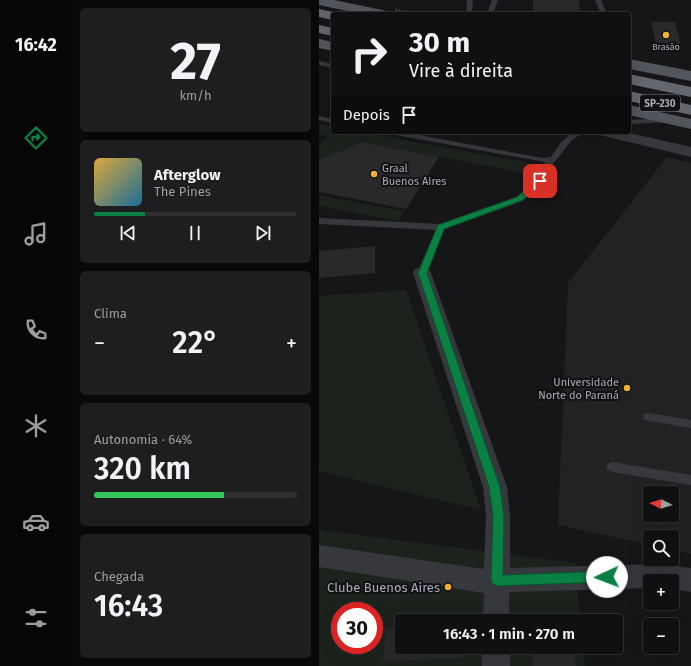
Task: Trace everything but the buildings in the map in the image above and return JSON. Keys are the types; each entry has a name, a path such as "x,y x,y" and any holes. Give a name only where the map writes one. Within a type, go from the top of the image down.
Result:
{"highway":[{"path":"319,13 331,16"},
{"path":"319,29 331,32"},
{"name":"SP-230","path":"631,79 691,92"},
{"name":"SP-230","path":"631,96 691,110"}],"main road":[{"path":"319,1 371,12"},
{"path":"319,44 331,46"},
{"path":"631,64 691,76"},
{"path":"631,110 691,124"}],"street":[{"path":"614,134 691,152"},
{"path":"422,273 495,487 498,516 497,614"},
{"path":"319,556 474,581 660,576 691,580"},
{"path":"496,654 496,666"}],"lane":[{"path":"469,12 470,0"},
{"path":"491,12 495,0"},
{"path":"598,0 603,12"},
{"path":"319,63 331,66"},
{"path":"319,118 331,121"},
{"path":"631,122 673,120"},
{"path":"409,134 531,159 553,159"},
{"path":"319,221 441,227 520,199 540,181 548,164 569,138 576,134"},
{"path":"422,273 441,227"},
{"path":"648,417 691,424"},
{"path":"612,467 691,480"}],"shaded area":[{"path":"319,124 331,126 331,134 374,134 529,163 524,173 363,142 319,160 319,146 327,136 319,134"},
{"name":"Universidade Norte do Paraná","path":"667,157 691,163 691,554 679,551 679,530 643,530 643,543 558,525 568,283"},
{"path":"319,195 404,211 398,221 319,206"},
{"path":"406,290 481,510 319,471 319,296"},
{"name":"Clube Buenos Aires","path":"319,530 575,563 580,614 395,614 395,654 584,654 585,666 319,666"}],"place":[{"name":"Brasão","path":"666,35"},
{"name":"Graal Buenos Aires","path":"374,174"},
{"name":"Universidade Norte do Paraná","path":"627,388"},
{"name":"Clube Buenos Aires","path":"448,587"}],"route":[{"path":"540,181 520,199 441,227 422,273 495,487 498,516 497,580 607,577"}]}
